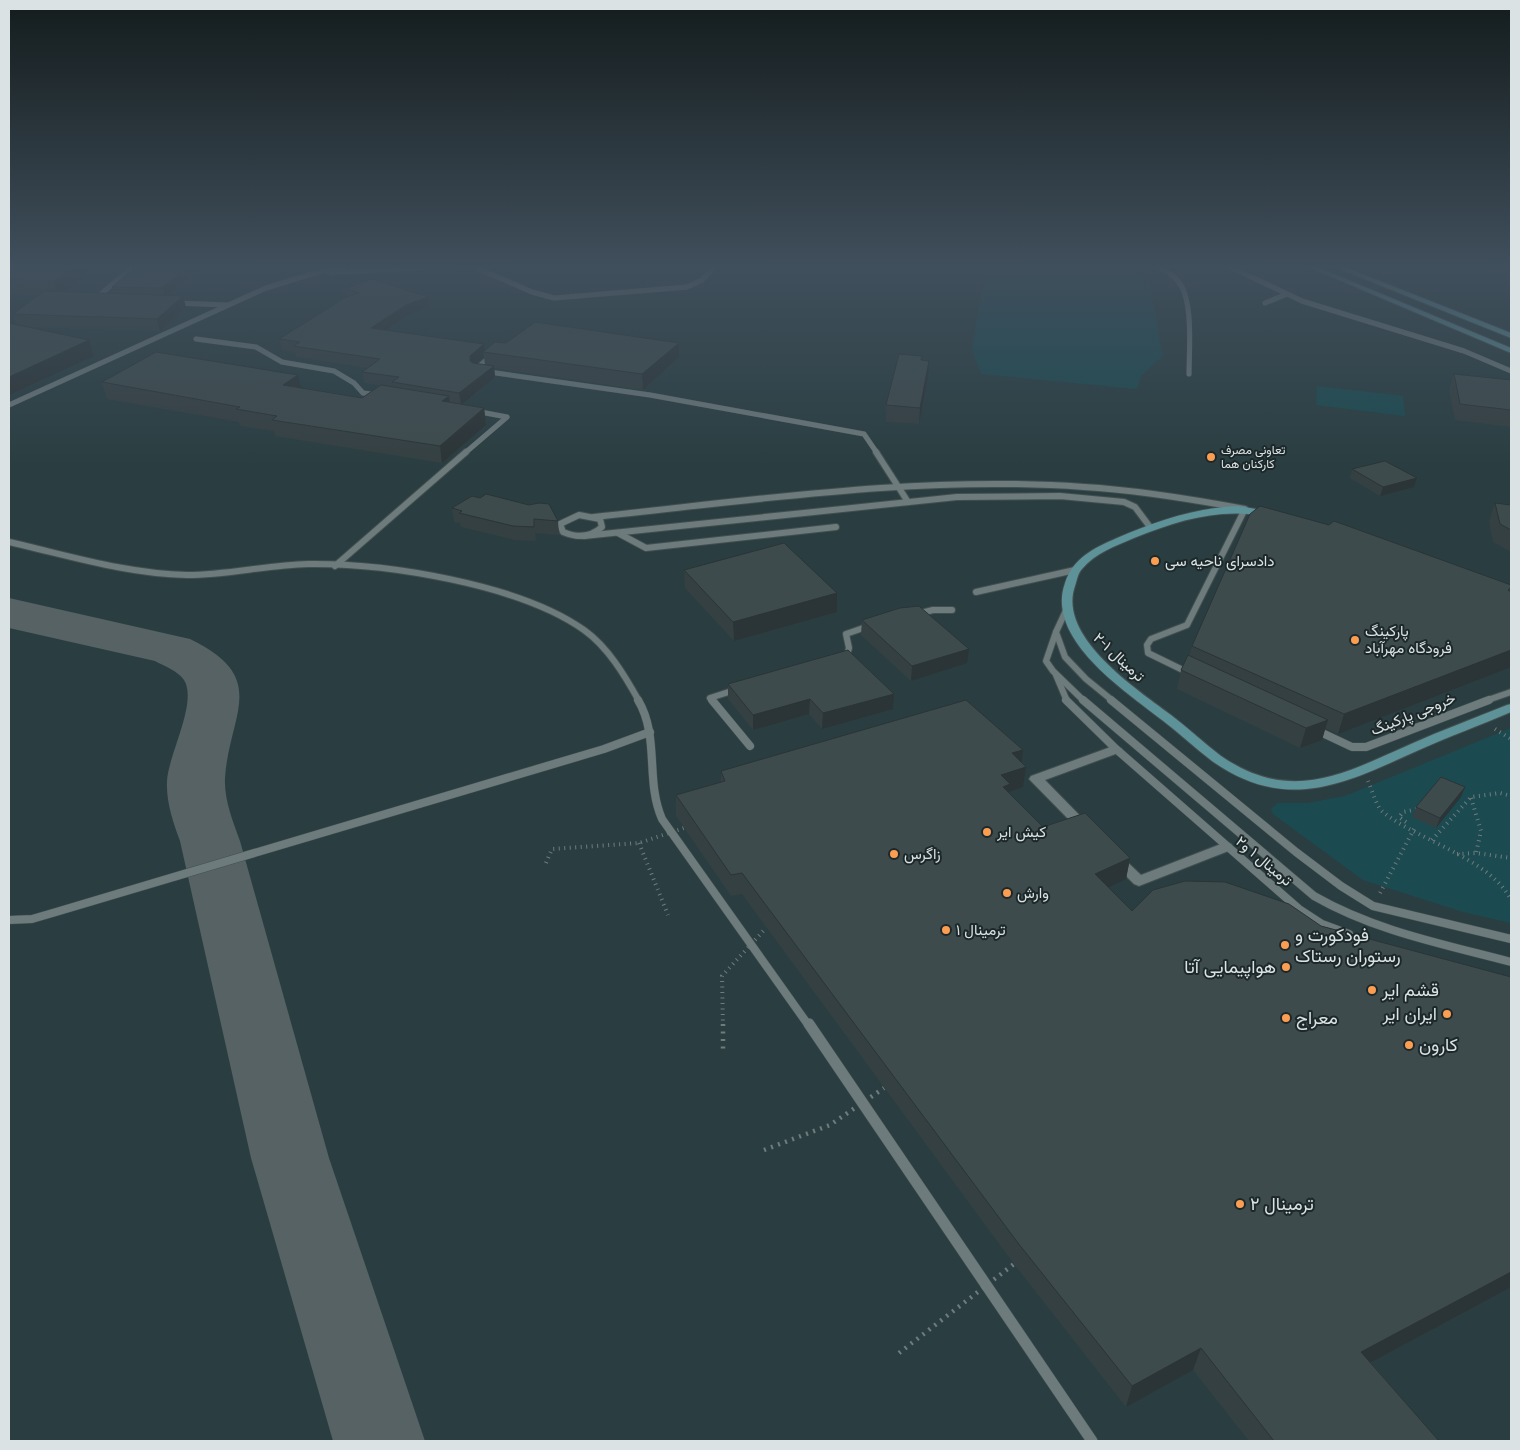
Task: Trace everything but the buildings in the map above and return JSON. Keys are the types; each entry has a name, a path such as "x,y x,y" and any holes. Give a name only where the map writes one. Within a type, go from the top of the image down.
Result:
{"main road":[{"path":"1466,332 1511,351"},
{"path":"1488,341 1510,336"},
{"path":"1075,570 1102,549 1150,527 1196,514 1245,509 1285,518"},
{"name":"ترمینال ۱-۲","path":"1075,570 1069,584 1068,606 1078,638 1098,661 1228,767 1251,776 1280,784 1314,785 1363,770 1511,708"}],"street":[{"path":"1116,749 1036,779 1139,881 1226,847"}],"lane":[{"path":"9,405 170,332"},
{"path":"1189,374 1190,332"},
{"path":"1401,332 1464,351 1511,370"},
{"path":"196,339 256,347 282,362 334,372 346,380 354,382 363,393 382,396"},
{"path":"498,350 475,370 650,395 864,434 908,502"},
{"path":"335,566 507,417 469,410"},
{"path":"1150,527 1135,507 1124,502 1015,494 908,502 584,536 563,532 560,524 570,517 579,515 594,517 955,484 1013,484 1108,489 1195,497 1245,509 1187,625 1151,638 1147,645 1148,653 1200,678"},
{"path":"584,536 592,534 602,527 603,523 594,517"},
{"path":"618,533 646,548 836,527"},
{"path":"9,542 173,574 307,564 358,567 475,585 511,596 581,625 606,649 648,718 656,808 662,819 722,901 1092,1441"},
{"path":"976,592 1075,570"},
{"path":"1068,606 1056,632 1065,657 1086,679 1296,852 1341,886 1373,906 1511,939"},
{"path":"904,617 932,610 952,610"},
{"path":"838,658 847,655 849,648 846,634 877,624"},
{"name":"ترمینال ۱ و۲","path":"1056,632 1046,661 1056,673 1065,699 1116,749 1299,909 1322,924 1362,939"},
{"path":"1056,673 1101,717 1314,896 1338,912 1371,924 1511,962"},
{"path":"746,687 710,698 750,746"},
{"name":"خروجی پارکینگ","path":"1312,728 1352,747 1366,747 1381,744 1448,714 1511,692"},
{"path":"9,920 32,919 604,749 650,732"}],"path":[{"path":"1363,770 1381,811 1481,869 1509,892 1511,900"},
{"path":"1432,840 1471,797 1500,793 1511,796"},
{"path":"1471,797 1481,831 1476,853"},
{"path":"1373,906 1416,830 1399,816 1403,812 1418,809"},
{"path":"546,863 552,849 639,843 684,828"},
{"path":"639,843 668,915"},
{"path":"1456,854 1476,853 1511,858"},
{"path":"723,1053 722,976 766,928"},
{"path":"764,1150 830,1125 884,1088"},
{"path":"899,1353 1014,1264"}],"shaded area":[{"path":"9,332 1511,332 1511,1441 9,1441"},
{"path":"975,332 1158,332 1163,356 1141,376 1137,389 981,374 972,349"},
{"path":"1317,386 1403,396 1405,416 1316,405"},
{"path":"1511,728 1511,923 1463,912 1363,880 1273,814 1271,809 1278,803 1308,803 1345,796"}],"taxiway":[{"path":"9,613 172,650 191,659 204,670 211,681 214,694 213,708 196,778 196,789 202,819 210,841 290,1158 379,1441"}],"place":[{"name":"تعاونی مصرف کارکنان هما","path":"1211,457"},
{"name":"دادسرای ناحیه سی","path":"1155,561"},
{"name":"پارکینگ فرودگاه مهرآباد","path":"1355,640"},
{"name":"کیش ایر","path":"987,832"},
{"name":"زاگرس","path":"894,854"},
{"name":"وارش","path":"1007,893"},
{"name":"ترمینال ۱","path":"946,930"},
{"name":"فودکورت و رستوران رستاک","path":"1285,945"},
{"name":"هواپیمایی آتا","path":"1286,967"},
{"name":"قشم ایر","path":"1372,990"},
{"name":"ایران ایر","path":"1447,1014"},
{"name":"معراج","path":"1286,1018"},
{"name":"کارون","path":"1409,1045"},
{"name":"ترمینال ۲","path":"1240,1204"}]}
